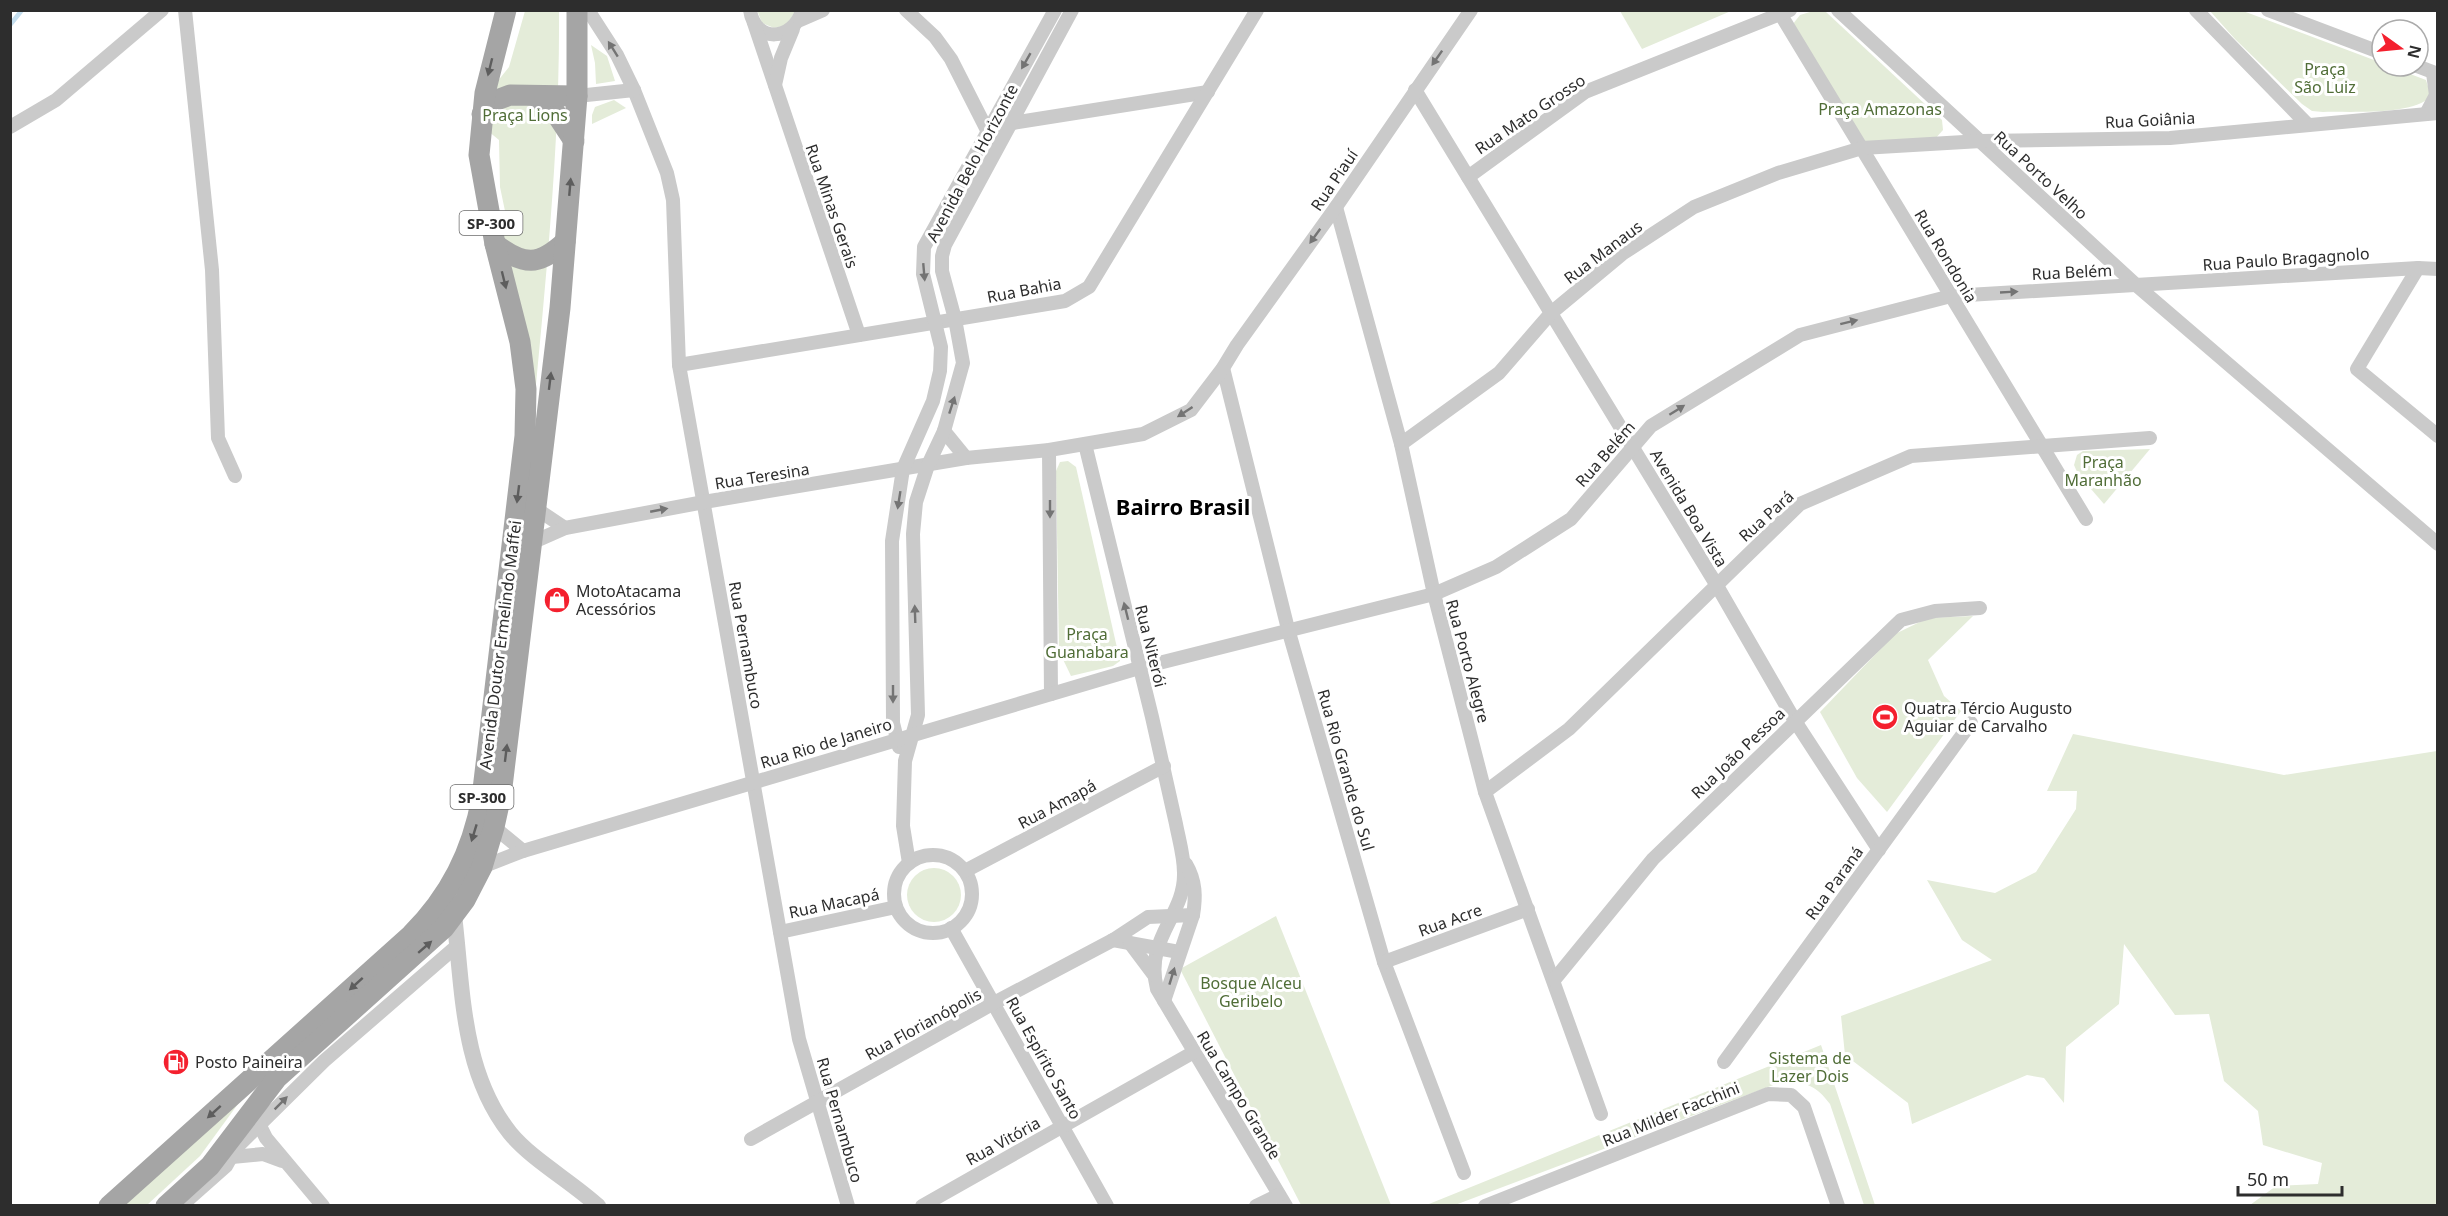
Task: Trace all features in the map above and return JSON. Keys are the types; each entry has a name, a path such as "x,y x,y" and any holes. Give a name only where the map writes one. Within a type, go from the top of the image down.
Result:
{"main road":[{"name":"Avenida Doutor Ermelindo Maffei","path":"109,1206 411,935 441,901 464,861 482,798 525,436 523,365 495,244 479,155 488,73 506,10"},
{"name":"Avenida Doutor Ermelindo Maffei","path":"166,1206 210,1166 256,1116 277,1078 435,938 454,915 482,867 501,795 560,308 577,96 577,10"},
{"path":"482,114 494,101 503,97 577,96"},
{"path":"537,97 553,109 574,141"},
{"path":"495,244 517,258 534,261 548,256 564,242"}],"street":[{"path":"10,127 56,100 162,10"},
{"path":"185,10 212,270 218,438 235,476"},
{"name":"Rua Pernambuco","path":"588,10 617,55 634,90 667,173 674,200 679,365 800,1039 848,1206"},
{"path":"751,15 761,30 771,35 783,34 798,20 823,10"},
{"path":"906,10 935,37 951,59 987,130 1012,123 1208,92"},
{"name":"Avenida Belo Horizonte","path":"905,761 896,740 893,723 892,541 903,469 933,401 940,371 941,347 933,323 923,274 924,247 1054,10"},
{"name":"Avenida Belo Horizonte","path":"909,863 903,826 905,761 918,715 913,534 916,502 928,465 944,431 963,363 955,320 946,294 942,256 1072,10"},
{"name":"Rua Bahia","path":"679,365 1065,301 1089,287 1257,10"},
{"name":"Rua Piauí","path":"1223,368 1471,10"},
{"name":"Rua Porto Velho","path":"1838,10 2136,285 2223,362 2438,544"},
{"path":"2196,10 2307,124"},
{"path":"2268,10 2370,48"},
{"name":"Rua Rondonia","path":"1783,11 1950,296 2086,519"},
{"name":"Rua Mato Grosso","path":"1468,177 1585,92 1783,11"},
{"name":"Rua Minas Gerais","path":"751,15 859,335"},
{"path":"775,87 781,58 798,20"},
{"path":"2432,113 2436,95 2435,74"},
{"path":"577,96 634,90"},
{"name":"Avenida Boa Vista","path":"1415,90 1716,584 1795,721 1879,850"},
{"name":"Rua Goiânia","path":"1862,148 1981,141 2170,138 2432,113"},
{"name":"Rua Manaus","path":"1401,444 1498,373 1551,313 1622,254 1694,207 1778,173 1862,148"},
{"name":"Rua Porto Alegre","path":"1336,207 1401,444 1434,594 1485,792 1600,1114"},
{"path":"2418,268 2357,369 2438,436"},
{"name":"Rua Paulo Bragagnolo","path":"2136,285 2418,268 2438,269"},
{"name":"Rua Belém","path":"1139,668 1434,594 1496,567 1571,519 1651,426 1800,334 1950,296 2136,285"},
{"name":"Rua Teresina","path":"531,543 565,528 704,502 966,458 1049,450 1143,434 1191,410 1223,368"},
{"name":"Rua Rio Grande do Sul","path":"1223,368 1288,629 1384,962 1464,1173"},
{"path":"944,431 966,458"},
{"name":"Rua Pará","path":"1485,792 1569,729 1800,504 1911,456 2150,438"},
{"name":"Rua Niterói","path":"1085,444 1164,766 1183,857 1195,885 1196,900 1193,915 1179,952"},
{"path":"1049,450 1051,694"},
{"path":"535,508 565,528"},
{"name":"Rua João Pessoa","path":"1554,980 1653,859 1901,620 1935,611 1980,608"},
{"name":"Rua Rio de Janeiro","path":"482,867 522,851 1139,668"},
{"name":"Rua Paraná","path":"1724,1062 1971,723"},
{"name":"Rua Amapá","path":"965,871 1164,766"},
{"path":"494,827 522,851"},
{"path":"939,855 954,860 965,871 971,888 970,905 965,916 951,928 932,933 907,924 896,907 894,886 909,863 923,856 939,855"},
{"name":"Rua Niterói","path":"1158,948 1183,888 1183,857"},
{"name":"Rua Macapá","path":"780,932 896,907"},
{"name":"Rua Acre","path":"1384,962 1528,909"},
{"path":"454,915 465,1018 473,1058 496,1112 511,1134 524,1147 598,1206"},
{"name":"Rua Florianópolis","path":"751,1139 994,1003 1113,940 1148,917 1193,915"},
{"name":"Rua Espírito Santo","path":"951,928 1107,1206"},
{"path":"1113,940 1179,952 1164,1001"},
{"path":"1130,943 1154,975"},
{"path":"171,1206 182,1205 226,1166 256,1116 324,1061 458,945"},
{"name":"Rua Campo Grande","path":"1158,948 1154,961 1157,989 1283,1200"},
{"name":"Rua Vitória","path":"922,1206 1194,1052"},
{"name":"Rua Milder Facchini","path":"1485,1206 1768,1094 1791,1095 1804,1107 1838,1206"},
{"path":"256,1116 286,1164 323,1206"},
{"path":"236,1151 263,1154 286,1164"},
{"path":"1256,1206 1283,1200"}],"green space":[{"path":"757,10 795,11 787,25 774,28 762,23"},
{"name":"Praça Lions","path":"525,11 559,11 555,155 535,395 502,234 510,235 500,187 499,140 488,131 497,82 509,67"},
{"path":"1620,11 1731,11 1642,49"},
{"name":"Praça São Luiz","path":"2210,11 2243,11 2370,59 2370,78 2421,78 2426,80 2431,96 2410,107 2396,110 2312,111 2235,39"},
{"name":"Praça Amazonas","path":"1810,12 1826,12 1942,120 1943,130 1934,140 1864,142 1793,24 1800,15"},
{"path":"591,45 607,56 615,81 596,84"},
{"path":"614,100 626,108 592,124 595,107"},
{"name":"Praça Maranhão","path":"2150,449 2104,504 2078,474 2074,465 2077,455 2083,451"},
{"name":"Praça Guanabara","path":"1068,461 1076,467 1120,661 1113,666 1071,676 1059,651 1056,471 1060,462"},
{"path":"1973,616 1928,660 1944,696 1961,711 1887,812 1857,778 1820,712 1895,634 1928,618"},
{"path":"2073,734 2284,775 2437,751 2437,1205 2250,1205 2276,1186 2318,1184 2322,1163 2263,1145 2258,1111 2224,1081 2209,1014 2175,1015 2124,944 2119,1004 2066,1047 2064,1103 2044,1078 2027,1075 1912,1124 1908,1103 1845,1055 1841,1016 1992,960 1962,940 1927,880 1995,893 2036,872 2076,809 2077,791 2047,791"},
{"path":"934,868 944,870 953,876 959,885 961,895 959,905 953,914 944,920 934,922 924,920 915,914 909,905 907,895 909,885 915,876 924,870"},
{"name":"Bosque Alceu Geribelo","path":"1276,916 1391,1205 1301,1205 1180,969"},
{"name":"Sistema de Lazer Dois","path":"1821,1045 1875,1205 1864,1205 1830,1104 1810,1086 1784,1081 1455,1205 1424,1206"},
{"path":"246,1093 200,1156 147,1205 121,1206"}],"waterway":[{"path":"10,25 22,10"}],"place":[{"name":"MotoAtacama Acessórios","path":"557,600"},
{"name":"Quatra Tércio Augusto Aguiar de Carvalho","path":"1885,717"},
{"name":"Posto Paineira","path":"176,1062"}],"district":[{"name":"Bairro Brasil","path":"1183,506"}]}
